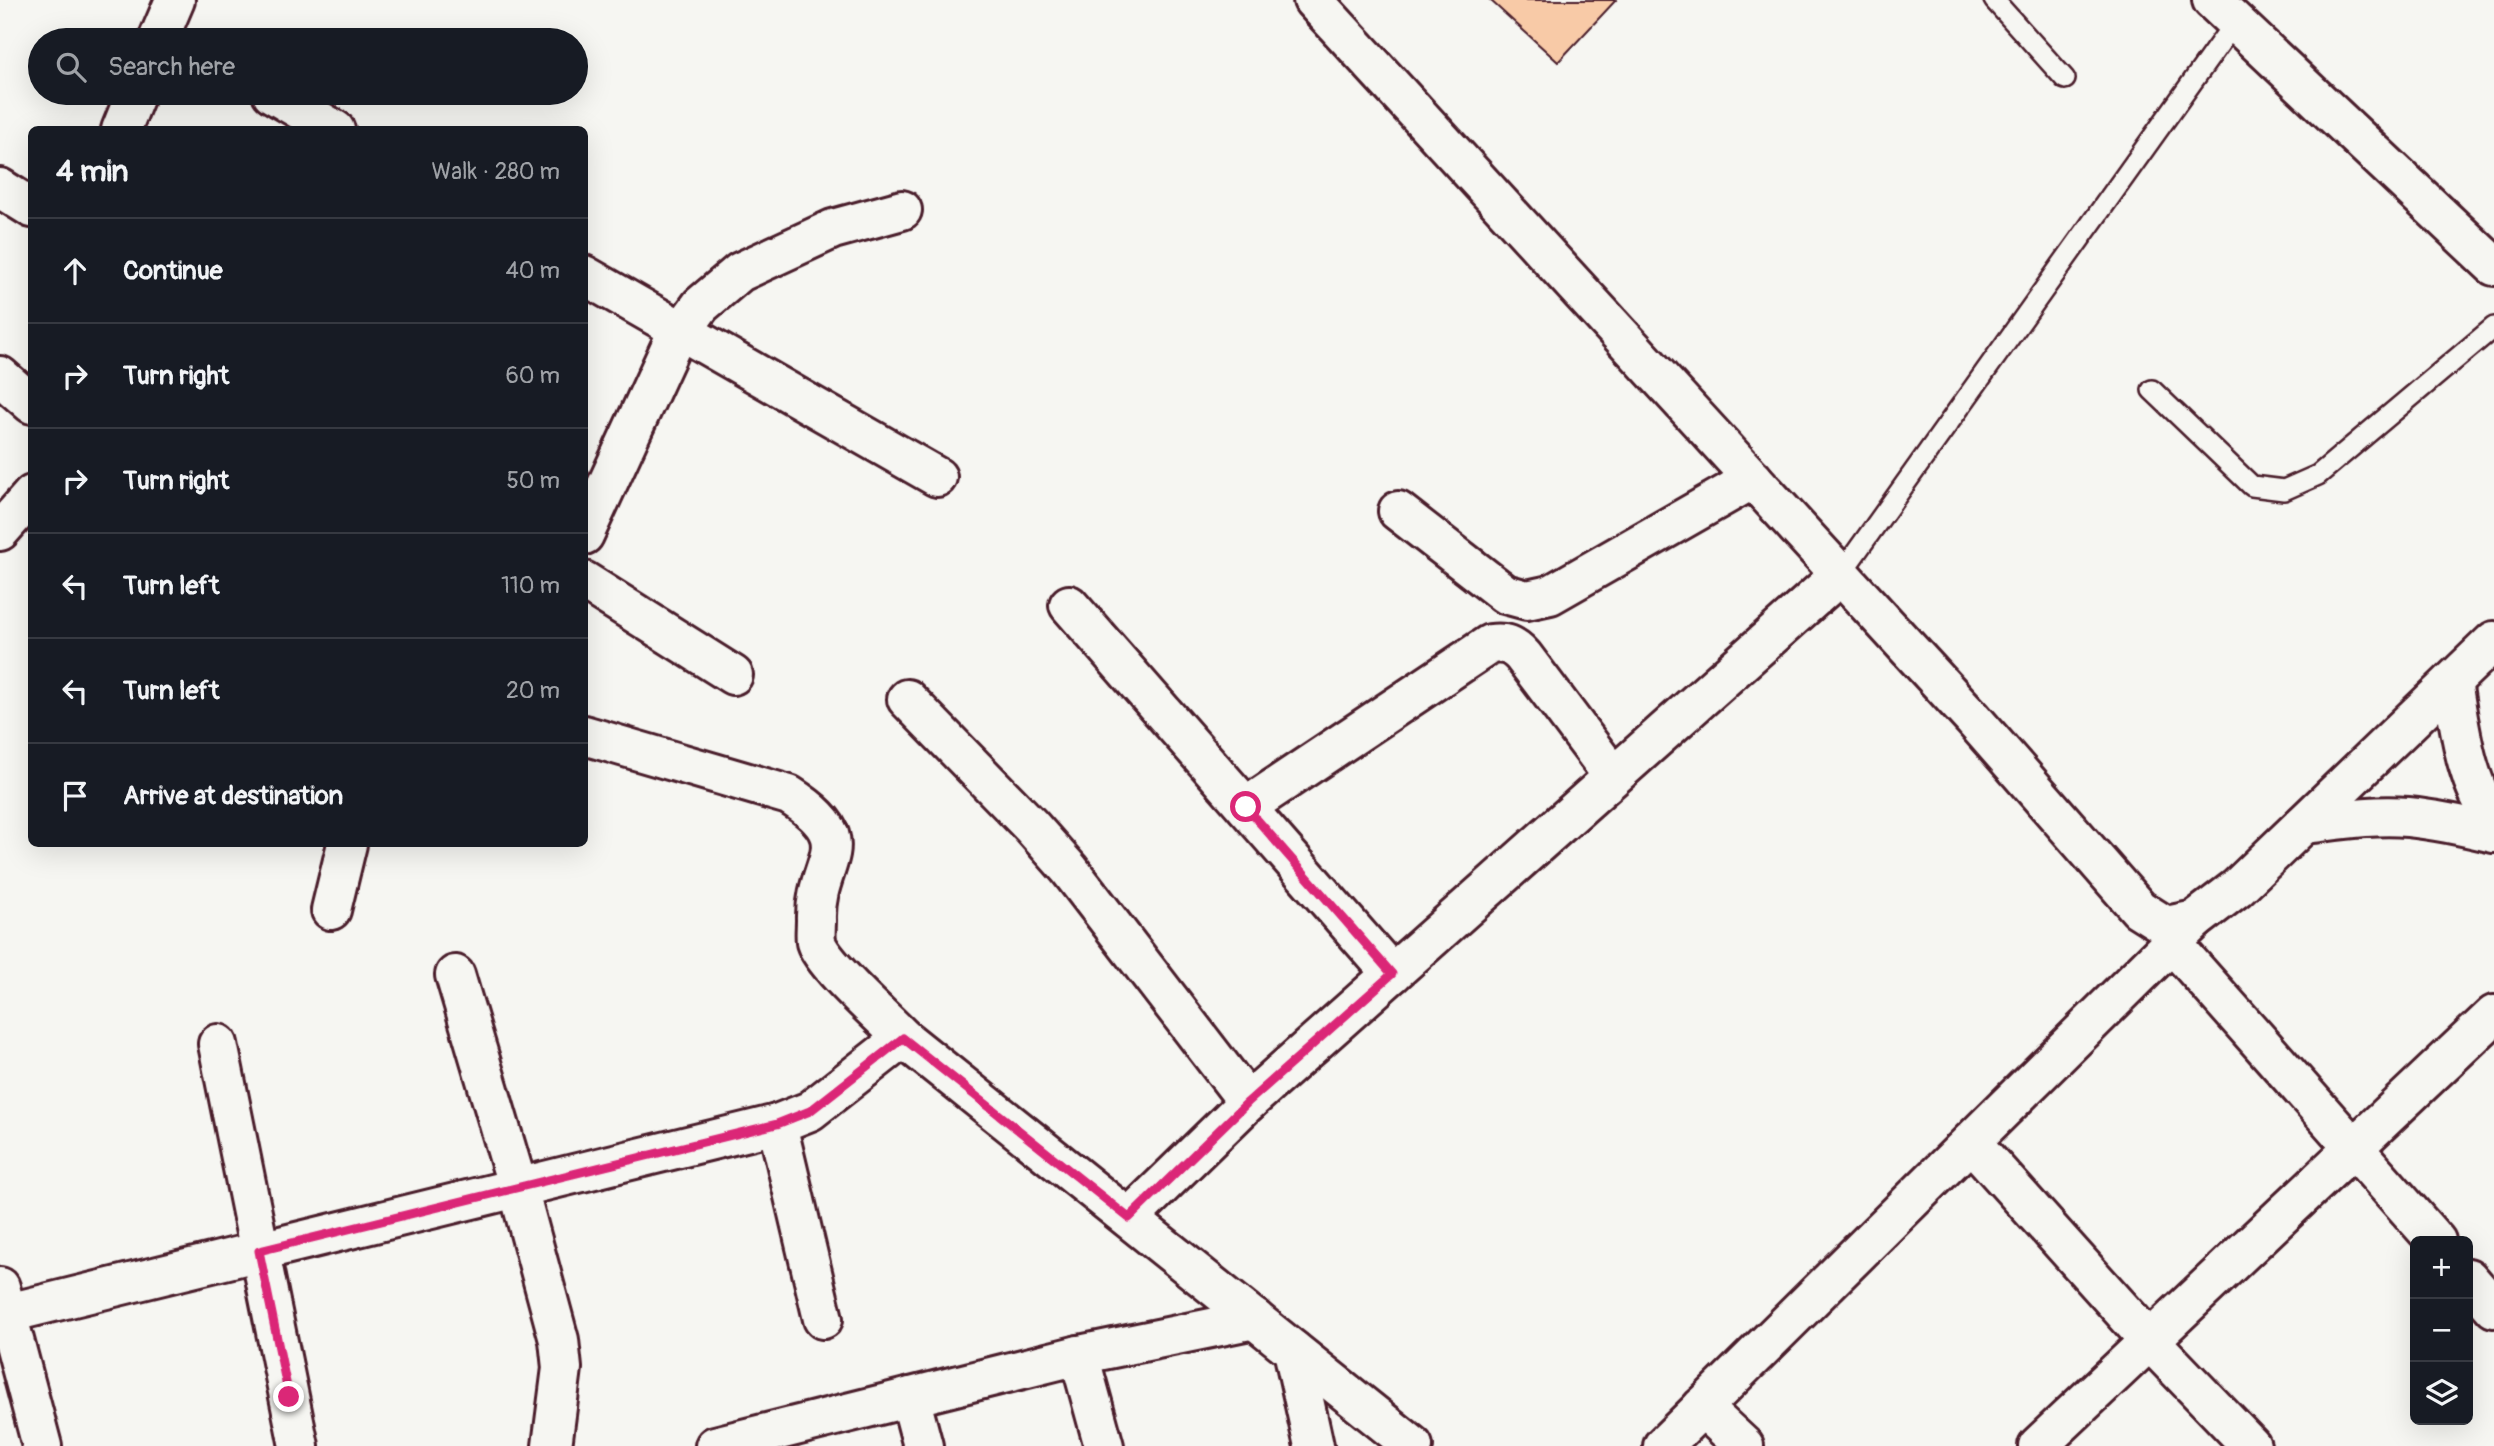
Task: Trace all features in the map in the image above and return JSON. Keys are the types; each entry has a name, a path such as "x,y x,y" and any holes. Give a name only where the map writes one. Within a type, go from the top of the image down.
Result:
{"street":[{"path":"1313,0 1973,719 2139,909 2165,926 2184,931 2354,1147 2432,1236"},
{"path":"2223,11 2494,267"},
{"path":"123,126 131,105"},
{"path":"292,105 328,126"},
{"path":"0,188 28,206"},
{"path":"588,526 671,346 701,305 740,272 833,229 902,210"},
{"path":"588,277 937,477"},
{"path":"0,376 28,400"},
{"path":"1398,511 1505,594 1527,600 1550,595 1753,479"},
{"path":"1129,1218 1248,1102 1840,575"},
{"path":"588,584 733,675"},
{"path":"1069,605 1392,974"},
{"path":"1663,1446 2184,931 2237,888 2494,641"},
{"path":"1246,807 1490,644 1503,642 1514,646 1523,656 1613,776"},
{"path":"2452,682 2463,746 2473,781 2494,820"},
{"path":"907,699 1031,826 1069,869 1248,1102"},
{"path":"588,736 789,796 805,806 824,825 831,839 831,855 816,903 816,942 836,970 903,1038 1413,1446"},
{"path":"2304,824 2362,817 2405,817 2446,822 2494,833"},
{"path":"331,910 346,847"},
{"path":"454,975 518,1188 559,1340 562,1368 552,1446"},
{"path":"2038,1446 2494,1015"},
{"path":"42,1446 3,1305 259,1251 777,1124 810,1111 903,1038"},
{"path":"218,1044 299,1446"},
{"path":"777,1124 822,1319"},
{"path":"1971,1142 2250,1446"},
{"path":"2473,1284 2494,1308"},
{"path":"722,1445 1079,1355 1255,1319"},
{"path":"1293,1350 1314,1446"},
{"path":"1079,1355 1104,1446"},
{"path":"910,1397 923,1446"},
{"path":"1702,1407 1744,1446"}],"lane":[{"path":"1994,0 2065,79"},
{"path":"1840,575 2223,11"},
{"path":"2151,390 2252,486 2284,490 2318,475 2494,327"}],"building":[{"path":"1490,0 1616,0 1558,62"}],"route":[{"path":"289,1397 259,1251 777,1124 810,1111 903,1038 1129,1218 1248,1102 1392,974 1246,807"}]}
